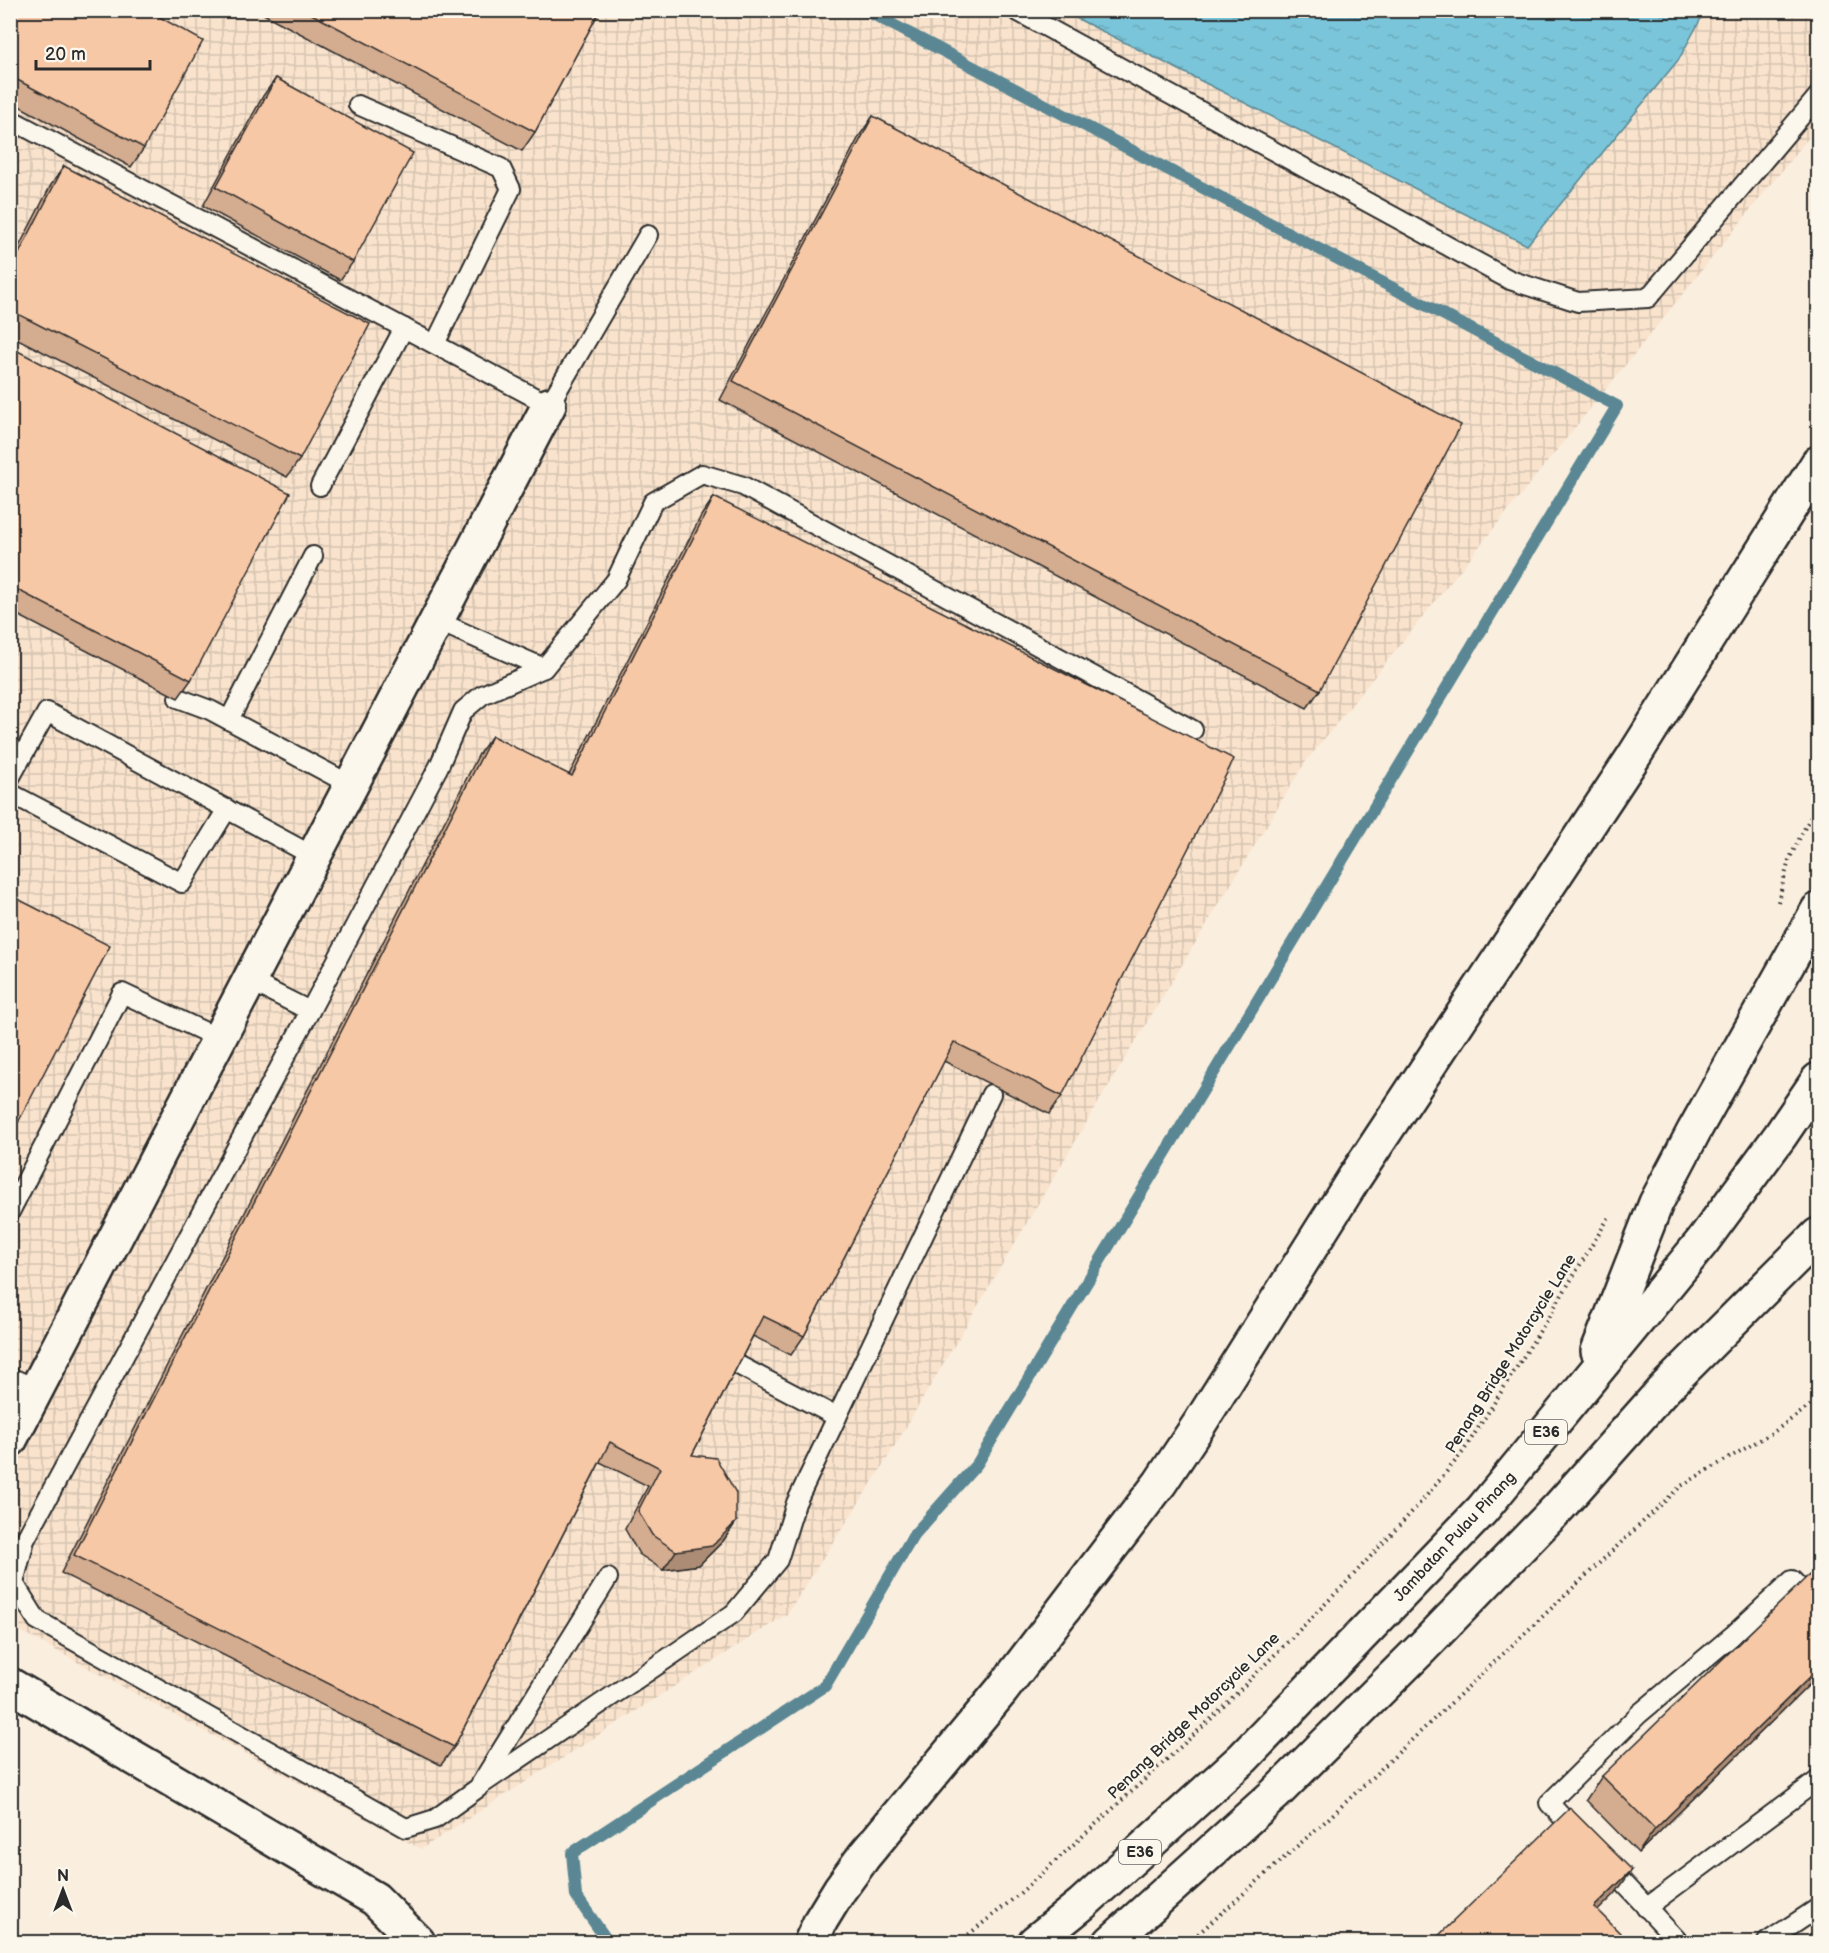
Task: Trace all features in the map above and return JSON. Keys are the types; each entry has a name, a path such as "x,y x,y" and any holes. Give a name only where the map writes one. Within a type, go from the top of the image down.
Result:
{"main road":[{"path":"10,1440 24,1383 220,1039 549,405"},
{"path":"812,1942 826,1912 864,1856 1002,1690 1165,1475 1353,1180 1634,756 1818,463"},
{"path":"1585,1383 1618,1305 1656,1203 1818,910"},
{"name":"Jambatan Pulau Pinang","path":"1035,1942 1082,1904 1243,1758 1482,1510 1702,1242 1780,1137 1818,1080"},
{"name":"E36","path":"1111,1942 1275,1794 1421,1649 1559,1507 1664,1389 1818,1235"},
{"path":"10,1685 375,1899 418,1942"}],"lane":[{"path":"1015,10 1510,280 1578,302 1648,298 1818,96"},
{"path":"358,105 501,168 511,189 435,344"},
{"path":"10,120 549,405 648,235"},
{"path":"320,486 404,328"},
{"path":"991,1094 796,1503 778,1560 734,1613 435,1819 406,1828 37,1620 14,1583 25,1540 439,766 463,711 482,695 544,668 616,580 653,502 702,474 743,486 1193,730"},
{"path":"229,720 313,555"},
{"path":"437,621 544,668"},
{"path":"178,698 210,710 351,785"},
{"path":"10,778 47,712 315,857"},
{"path":"10,793 182,883 227,809"},
{"path":"250,981 309,1011"},
{"path":"10,1212 122,993 220,1039"},
{"path":"740,1366 837,1418"},
{"path":"478,1788 608,1578"},
{"path":"1679,1942 1549,1803 1639,1714 1733,1635 1792,1580 1818,1607"},
{"path":"1646,1908 1818,1780"},
{"path":"1767,1942 1818,1908"}],"path":[{"path":"1778,903 1789,860 1818,804"},
{"name":"Penang Bridge Motorcycle Lane","path":"959,1942 1017,1896 1210,1720 1345,1584 1422,1502 1463,1452 1614,1209"},
{"path":"1189,1942 1329,1818 1681,1486 1775,1431 1818,1400"}],"shaded area":[{"path":"10,11 1818,11 1818,126 1304,764 1089,1118 884,1464 787,1614 421,1849 11,1626"}],"water":[{"path":"1705,10 1679,59 1527,245 1062,11"}],"building":[{"path":"14,10 147,10 203,41 144,148 10,76 10,17"},
{"path":"304,10 600,10 535,132"},
{"path":"276,78 413,153 353,262 216,187"},
{"path":"873,116 1461,425 1320,690 733,381"},
{"path":"64,166 370,324 300,459 10,310 10,271"},
{"path":"10,347 290,493 191,680 10,586"},
{"path":"714,497 1234,759 1062,1096 954,1042 804,1336 763,1316 692,1455 716,1458 736,1493 736,1522 712,1546 676,1551 652,1535 638,1511 660,1468 610,1442 454,1747 74,1555 492,736 572,776"},
{"path":"10,895 110,946 10,1138"},
{"path":"1809,1575 1818,1585 1818,1669 1655,1829 1602,1776"},
{"path":"1570,1808 1632,1870 1594,1907 1629,1942 1432,1942"}],"waterway":[{"path":"608,1942 576,1896 572,1853 825,1686 913,1536 977,1464 1617,406 865,10"}]}
